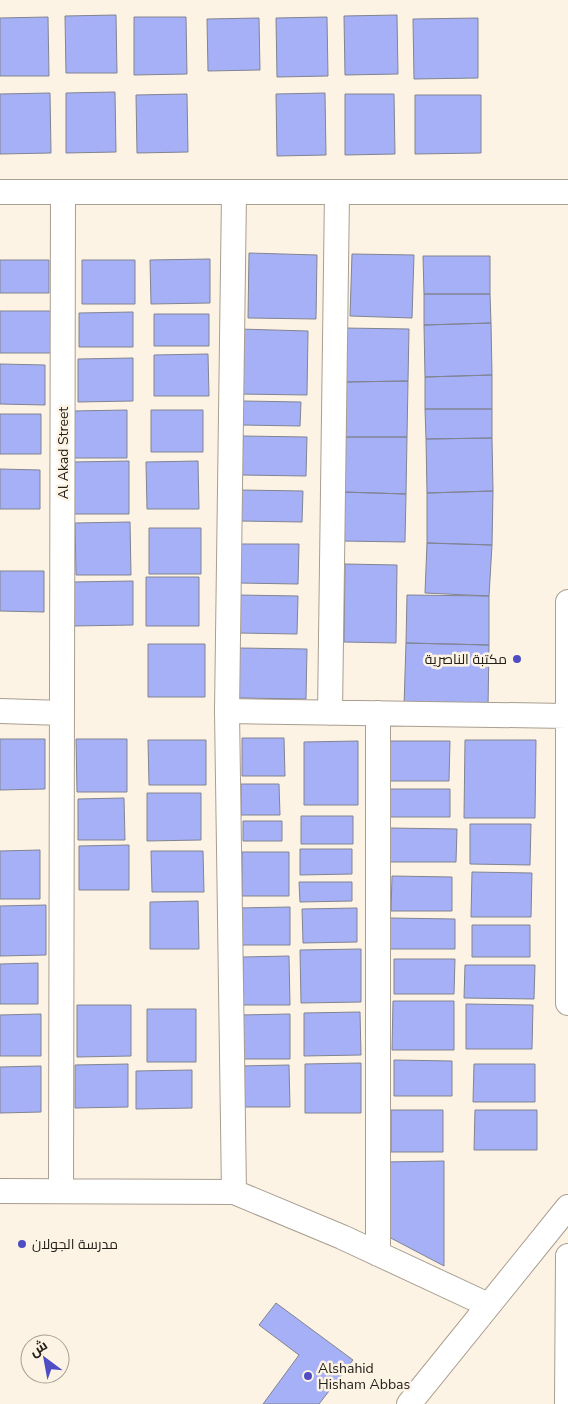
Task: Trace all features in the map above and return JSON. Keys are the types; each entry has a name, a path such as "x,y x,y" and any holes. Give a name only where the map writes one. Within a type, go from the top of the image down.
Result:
{"street":[{"path":"0,192 568,192"},
{"name":"Al Akad Street","path":"61,1191 63,192"},
{"path":"234,193 227,711 234,1192"},
{"path":"330,713 337,193"},
{"path":"568,602 568,1003"},
{"path":"0,711 62,713"},
{"path":"227,711 568,716"},
{"path":"378,713 378,1254"},
{"path":"0,1191 234,1192 378,1254 488,1305"},
{"path":"409,1404 568,1207"},
{"path":"567,1404 568,1256"}],"building":[{"path":"116,15 117,73 66,73 65,16"},
{"path":"397,15 398,74 345,75 344,16"},
{"path":"48,17 49,76 0,76 0,18"},
{"path":"134,17 186,17 187,74 134,75"},
{"path":"327,17 328,76 277,77 276,18"},
{"path":"259,18 260,70 208,71 207,19"},
{"path":"478,18 478,78 414,79 413,19"},
{"path":"115,92 116,152 66,153 66,93"},
{"path":"50,93 51,153 0,154 0,94"},
{"path":"325,93 326,155 277,156 276,94"},
{"path":"187,94 188,152 137,153 136,95"},
{"path":"345,94 394,94 395,154 345,155"},
{"path":"415,95 481,95 481,153 415,154"},
{"path":"249,253 317,255 316,319 248,318"},
{"path":"352,254 414,255 412,318 350,316"},
{"path":"423,256 490,256 490,294 424,294"},
{"path":"210,259 210,303 151,304 150,260"},
{"path":"0,260 49,260 49,293 0,293"},
{"path":"82,260 135,260 135,304 82,304"},
{"path":"424,294 490,294 491,323 424,325"},
{"path":"0,311 51,311 51,353 0,353"},
{"path":"133,312 133,347 79,347 79,313"},
{"path":"154,314 209,314 209,346 154,346"},
{"path":"491,323 492,375 425,377 424,325"},
{"path":"343,328 409,329 408,381 344,382"},
{"path":"239,329 308,331 307,395 238,394"},
{"path":"208,354 209,396 154,396 154,355"},
{"path":"133,358 133,401 78,402 78,359"},
{"path":"0,364 45,365 45,405 0,404"},
{"path":"492,375 492,409 425,409 425,377"},
{"path":"408,381 407,437 345,437 344,382"},
{"path":"242,401 301,402 300,426 242,425"},
{"path":"425,409 492,409 492,438 426,439"},
{"path":"127,410 127,458 74,458 73,411"},
{"path":"151,410 203,410 203,452 151,452"},
{"path":"0,414 41,414 41,454 0,454"},
{"path":"243,436 307,437 306,476 242,475"},
{"path":"345,437 407,437 406,494 343,492"},
{"path":"492,438 493,491 427,493 426,439"},
{"path":"129,461 129,514 72,514 71,462"},
{"path":"198,461 199,509 147,509 146,462"},
{"path":"0,469 40,470 40,509 0,509"},
{"path":"240,490 303,491 302,522 240,521"},
{"path":"493,491 492,545 427,543 427,493"},
{"path":"343,492 406,494 405,542 342,541"},
{"path":"130,522 131,575 76,575 75,523"},
{"path":"149,528 201,528 201,574 149,574"},
{"path":"427,543 492,545 489,596 425,593"},
{"path":"239,544 299,544 298,584 238,583"},
{"path":"345,564 397,565 396,643 344,642"},
{"path":"0,571 44,571 44,612 0,611"},
{"path":"146,577 199,577 199,626 146,626"},
{"path":"133,581 133,625 74,626 73,582"},
{"path":"239,595 298,596 297,634 238,633"},
{"path":"407,595 489,596 489,645 406,643"},
{"path":"406,643 489,645 488,708 404,706"},
{"path":"148,644 205,644 205,697 148,697"},
{"path":"239,648 307,649 306,699 238,698"},
{"path":"242,738 284,738 285,776 242,776"},
{"path":"0,739 45,739 45,789 0,790"},
{"path":"76,739 127,739 127,792 77,792"},
{"path":"148,740 206,740 206,785 149,785"},
{"path":"465,740 536,740 535,818 464,818"},
{"path":"358,741 358,805 304,805 304,742"},
{"path":"388,741 450,741 449,781 388,781"},
{"path":"241,784 279,784 280,815 241,815"},
{"path":"387,789 450,789 450,817 387,817"},
{"path":"147,793 201,793 201,840 147,841"},
{"path":"124,798 125,840 78,840 78,799"},
{"path":"301,816 353,816 353,844 301,844"},
{"path":"243,821 282,821 282,841 243,841"},
{"path":"470,824 531,824 530,865 470,864"},
{"path":"389,828 457,829 456,862 389,862"},
{"path":"129,845 129,890 79,890 79,846"},
{"path":"300,849 352,849 352,874 300,875"},
{"path":"40,850 40,899 0,899 0,851"},
{"path":"151,851 203,851 204,892 152,892"},
{"path":"242,852 289,852 289,896 242,896"},
{"path":"472,872 532,873 531,917 471,917"},
{"path":"392,876 452,877 452,911 391,911"},
{"path":"299,882 352,882 352,901 300,902"},
{"path":"198,901 199,949 150,949 150,902"},
{"path":"46,905 46,955 0,956 0,906"},
{"path":"290,907 290,945 239,945 239,908"},
{"path":"357,908 357,942 303,943 302,909"},
{"path":"390,918 455,919 455,949 390,949"},
{"path":"472,925 530,925 530,957 472,957"},
{"path":"361,949 361,1002 301,1003 300,950"},
{"path":"289,956 290,1005 243,1005 243,957"},
{"path":"394,959 455,959 454,994 394,994"},
{"path":"38,963 38,1004 0,1004 0,964"},
{"path":"465,965 535,965 534,999 464,998"},
{"path":"393,1001 454,1001 454,1050 392,1050"},
{"path":"466,1004 533,1005 532,1049 466,1049"},
{"path":"77,1005 131,1005 131,1056 77,1057"},
{"path":"147,1009 196,1009 196,1062 147,1062"},
{"path":"360,1012 361,1055 304,1056 304,1013"},
{"path":"41,1014 41,1056 0,1056 0,1015"},
{"path":"290,1014 290,1059 240,1059 240,1015"},
{"path":"394,1060 452,1061 452,1096 394,1096"},
{"path":"361,1063 361,1113 305,1113 305,1064"},
{"path":"128,1064 128,1107 75,1108 75,1065"},
{"path":"474,1064 535,1064 535,1102 473,1102"},
{"path":"289,1065 290,1107 240,1107 240,1066"},
{"path":"41,1066 41,1112 0,1113 0,1067"},
{"path":"192,1070 192,1108 136,1109 136,1071"},
{"path":"391,1110 443,1110 443,1152 391,1152"},
{"path":"475,1110 537,1110 537,1150 474,1150"},
{"path":"444,1161 444,1266 387,1236 386,1162"},
{"path":"276,1303 353,1360 319,1404 263,1404 299,1355 259,1325"}],"place":[{"name":"مكتبة الناصرية","path":"517,659"},
{"name":"مدرسة الجولان","path":"22,1244"},
{"name":"Alshahid Hisham Abbas","path":"308,1376"}]}
